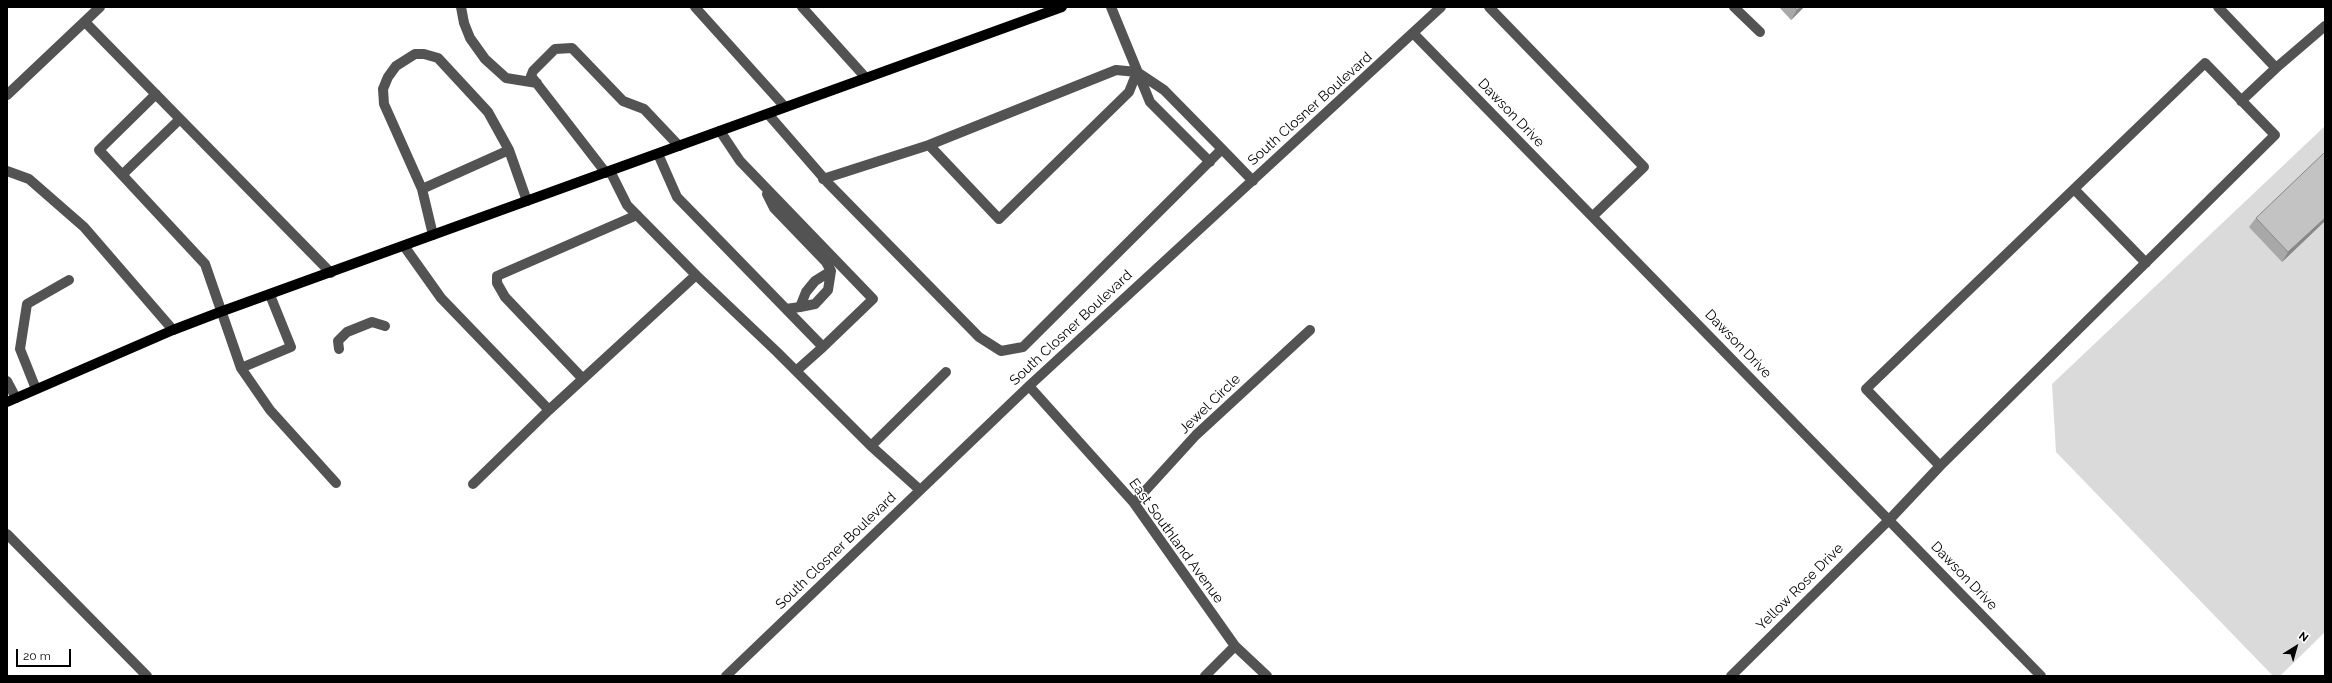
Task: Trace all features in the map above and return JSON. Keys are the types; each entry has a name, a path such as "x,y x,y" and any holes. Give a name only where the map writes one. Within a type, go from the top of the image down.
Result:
{"main road":[{"path":"11,400 173,330 220,312 1062,7"}],"street":[{"path":"7,95 100,7"},
{"path":"461,7 464,23 470,38 485,59 506,78 537,83"},
{"path":"695,7 786,107"},
{"path":"802,7 866,78"},
{"path":"1111,7 1150,102 1210,162"},
{"name":"South Closner Boulevard","path":"726,676 1029,386 1414,34 1441,7"},
{"path":"1489,7 1644,167 1593,216"},
{"path":"1734,7 1760,32"},
{"path":"2218,7 2276,68"},
{"path":"84,22 331,273"},
{"path":"1940,466 1866,389 2205,63 2241,101 2276,68 2325,26"},
{"name":"Dawson Drive","path":"1414,34 1890,519 2041,676"},
{"path":"679,146 644,109 623,101 572,48 555,49 533,71 531,76 608,172 627,205 696,275 796,371 871,446 920,490"},
{"path":"433,235 422,189 384,104 383,89 388,77 396,66 415,54 424,54 438,58 488,112 509,150 527,201"},
{"path":"824,179 929,145 1116,70 1137,72 1164,90 1253,181"},
{"path":"929,145 999,219 1129,92 1137,72"},
{"path":"156,94 100,150 204,264 220,312 242,368 270,410 336,483"},
{"name":"Yellow Rose Drive","path":"1731,676 1890,519 1940,466 2275,135 2241,101"},
{"path":"768,114 824,179 979,337 1001,351 1023,347 1222,150"},
{"path":"122,175 180,119"},
{"path":"720,131 740,161 873,299 796,371"},
{"path":"422,189 509,150"},
{"path":"658,154 677,197 823,347"},
{"path":"7,171 29,179 84,227 173,330"},
{"path":"762,185 774,208 826,262 831,272 828,290 815,304 786,309"},
{"path":"2074,189 2146,263"},
{"path":"583,379 505,297 497,283 497,276 637,215"},
{"path":"404,246 441,298 549,410"},
{"path":"800,307 806,292 815,281 831,272"},
{"path":"473,484 549,410 696,275"},
{"path":"36,389 20,350 27,304 70,280"},
{"path":"242,368 291,347 270,295"},
{"path":"339,349 338,341 347,332 372,322 385,326"},
{"name":"Jewel Circle","path":"1134,503 1196,435 1310,330"},
{"path":"871,446 946,372"},
{"path":"7,381 11,400"},
{"name":"East Southland Avenue","path":"1029,386 1134,503 1235,646 1267,676"},
{"path":"7,534 147,676"},
{"path":"1204,676 1235,646"}],"shaded area":[{"path":"2325,126 2325,632 2280,676 2273,676 2056,452 2052,384"}],"building":[{"path":"1794,7 1801,7 1797,10"},
{"path":"2325,152 2325,218 2288,252 2256,218"}]}
